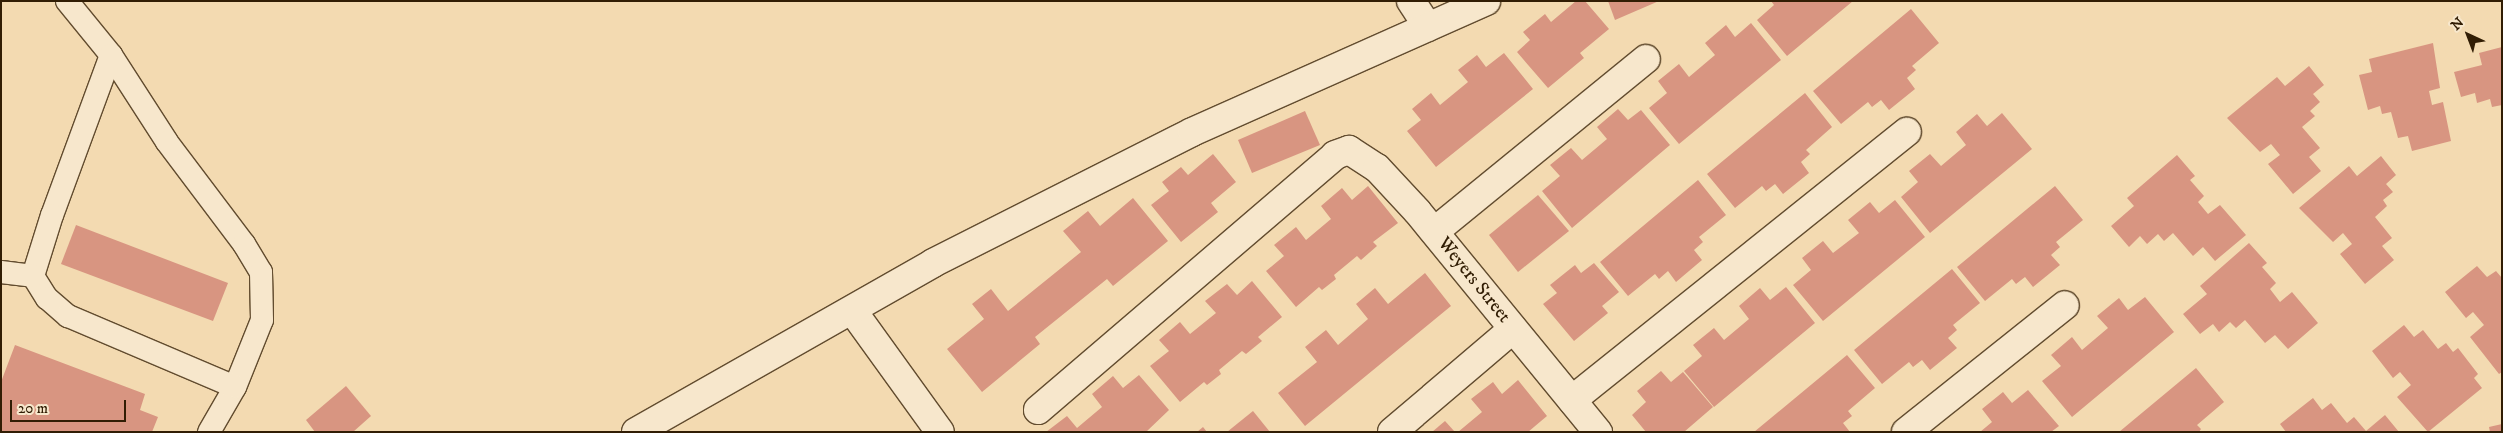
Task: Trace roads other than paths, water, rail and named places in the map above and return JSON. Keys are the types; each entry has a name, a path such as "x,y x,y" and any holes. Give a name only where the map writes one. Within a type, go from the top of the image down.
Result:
{"street":[{"path":"1411,1 1428,27"},
{"path":"636,432 852,310 932,262 1192,132 1486,1"},
{"path":"1434,231 1646,59"},
{"path":"1572,400 1907,132"},
{"name":"Weyers Street","path":"1038,410 1335,155 1350,150 1377,168 1434,231 1598,432"},
{"path":"1906,432 2065,305"},
{"path":"852,310 940,432"},
{"path":"1392,432 1513,329"}],"lane":[{"path":"67,1 111,55 167,142 244,244 261,272 262,320 235,387 209,432"},
{"path":"33,276 52,215 111,55"},
{"path":"1,272 33,276 48,298 68,316 235,387"}]}
